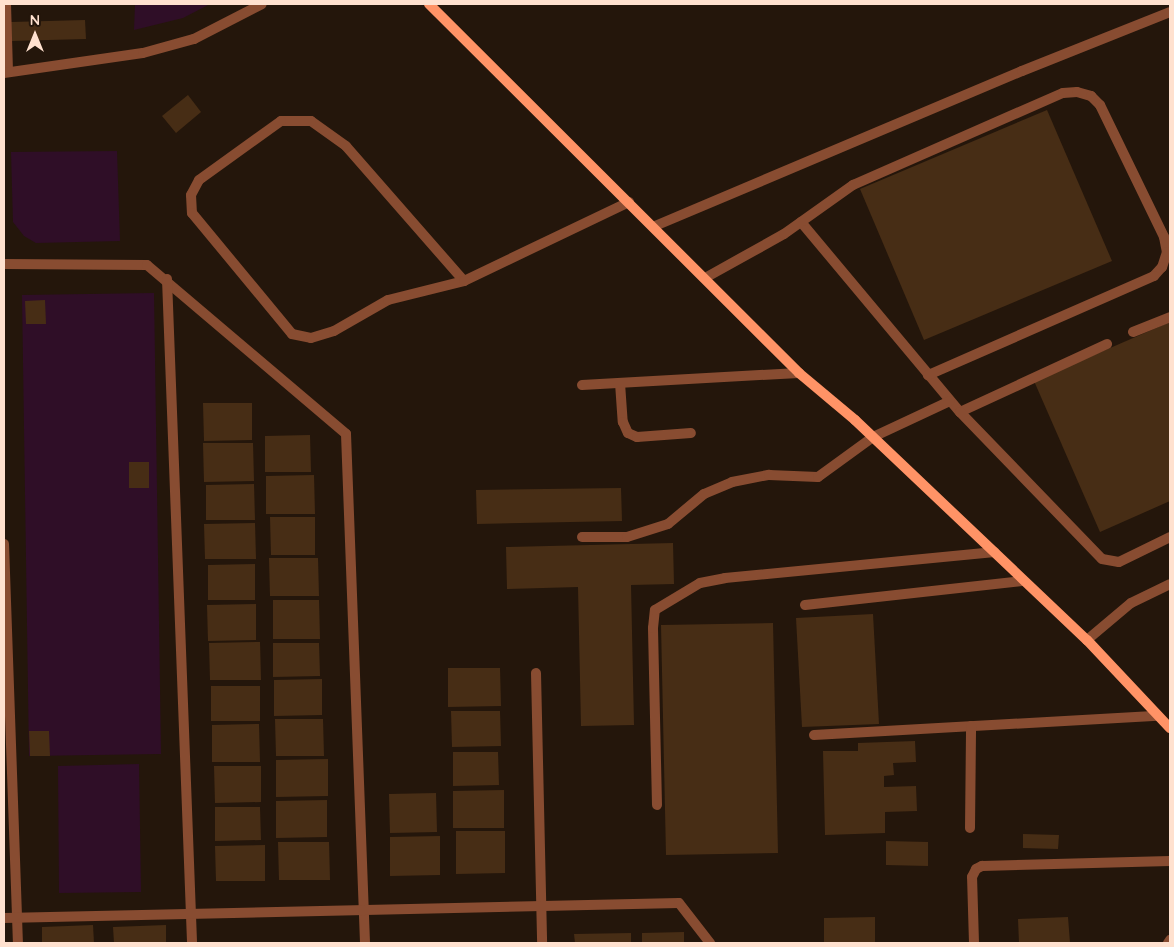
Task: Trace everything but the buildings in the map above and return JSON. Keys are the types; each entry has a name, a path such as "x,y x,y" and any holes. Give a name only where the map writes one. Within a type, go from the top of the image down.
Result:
{"main road":[{"path":"429,4 655,226 799,373 873,437 995,552 1022,581 1087,640 1170,728"}],"street":[{"path":"6,4 6,72 143,53 194,39 262,4"},
{"path":"655,226 1022,70 1170,12"},
{"path":"706,278 801,222 853,185 1064,93 1077,92 1091,96 1100,106 1164,237 1167,252 1162,267 1154,276 928,374"},
{"path":"464,281 346,146 311,122 281,121 199,180 191,195 192,213 292,334 311,338 326,334 388,300 464,281 630,202"},
{"path":"801,222 950,401 1102,559 1119,562 1170,537"},
{"path":"4,264 147,265 167,279 346,434 365,943"},
{"path":"167,279 192,943"},
{"path":"1133,332 1170,317"},
{"path":"960,412 1107,344"},
{"path":"582,385 799,373"},
{"path":"620,383 623,422 628,433 637,437 691,433"},
{"path":"582,537 627,537 668,524 704,494 732,482 769,475 818,477 873,437 950,401"},
{"path":"4,544 18,943"},
{"path":"657,805 653,628 655,610 700,582 995,552"},
{"path":"805,605 1022,581"},
{"path":"1087,640 1131,603 1170,584"},
{"path":"536,673 542,943"},
{"path":"814,735 1157,716"},
{"path":"970,828 971,726"},
{"path":"974,943 972,877 976,869 982,866 1170,861"},
{"path":"4,918 363,911 679,902 710,943"}],"shaded area":[{"path":"135,4 210,4 183,18 134,30"},
{"path":"117,151 120,241 36,243 24,236 13,222 11,152"},
{"path":"154,293 161,754 29,756 22,295"},
{"path":"139,764 141,892 59,893 58,766"}]}
